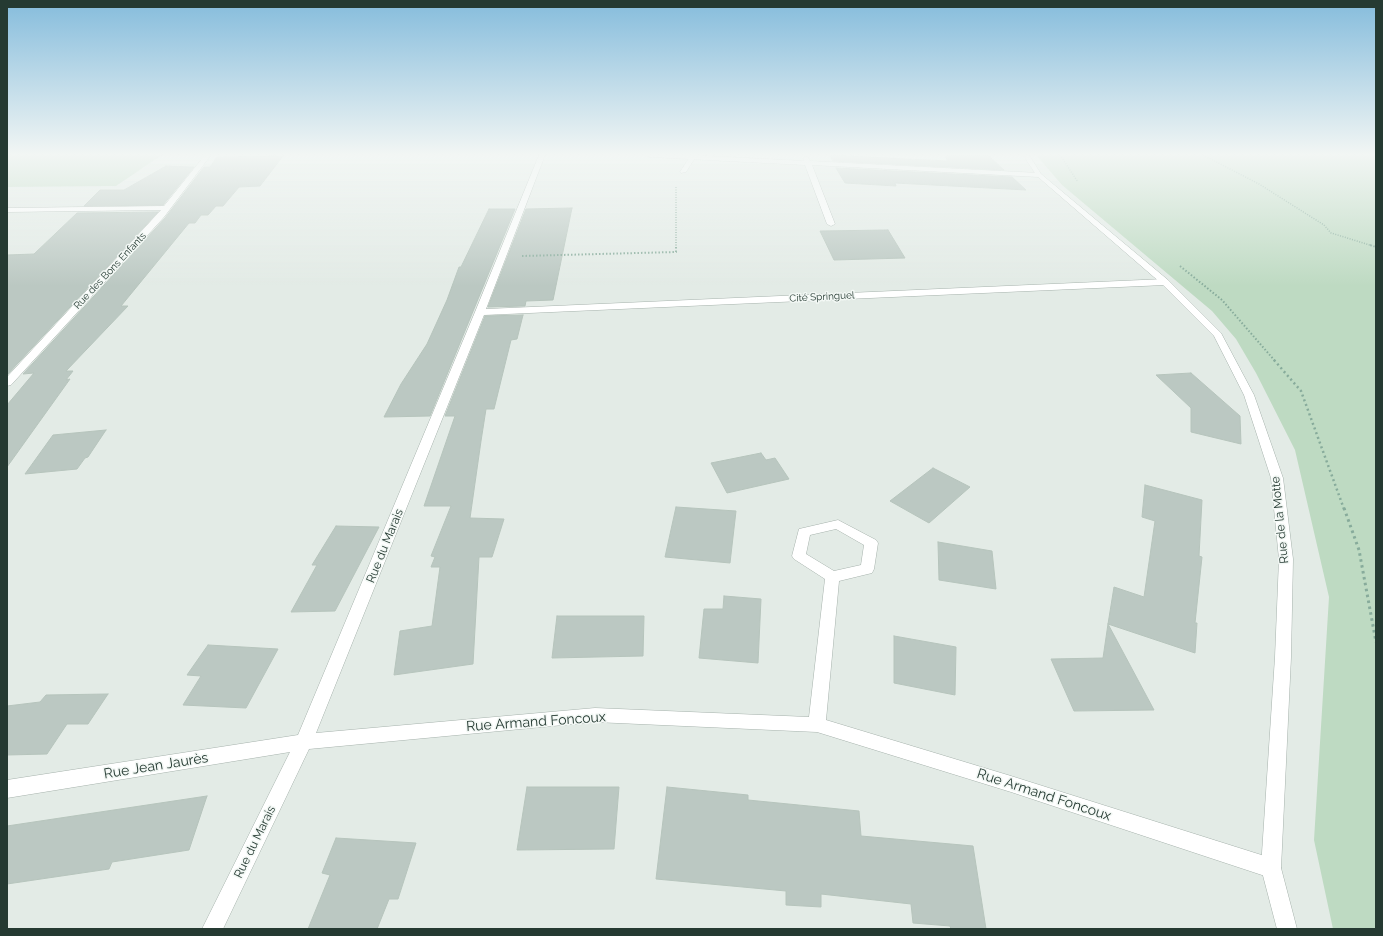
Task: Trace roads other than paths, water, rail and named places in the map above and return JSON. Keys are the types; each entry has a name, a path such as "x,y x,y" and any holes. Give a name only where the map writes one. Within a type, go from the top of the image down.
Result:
{"street":[{"name":"Rue des Bons Enfants","path":"7,383 173,199"},
{"name":"Rue du Marais","path":"212,929 304,742 525,199"},
{"path":"822,199 831,224"},
{"name":"Rue de la Motte","path":"1067,199 1165,282 1218,335 1249,395 1278,478 1285,567 1283,657 1271,868 1287,929"},
{"path":"7,210 166,208"},
{"name":"Cité Springuel","path":"480,312 1165,282"},
{"path":"838,524 871,543 868,569 832,577 799,556 804,532 838,524"},
{"path":"817,726 832,577"},
{"name":"Rue Armand Foncoux","path":"304,742 595,715 817,726 1011,784 1271,868"},
{"name":"Rue Jean Jaurès","path":"7,789 304,742"}]}
